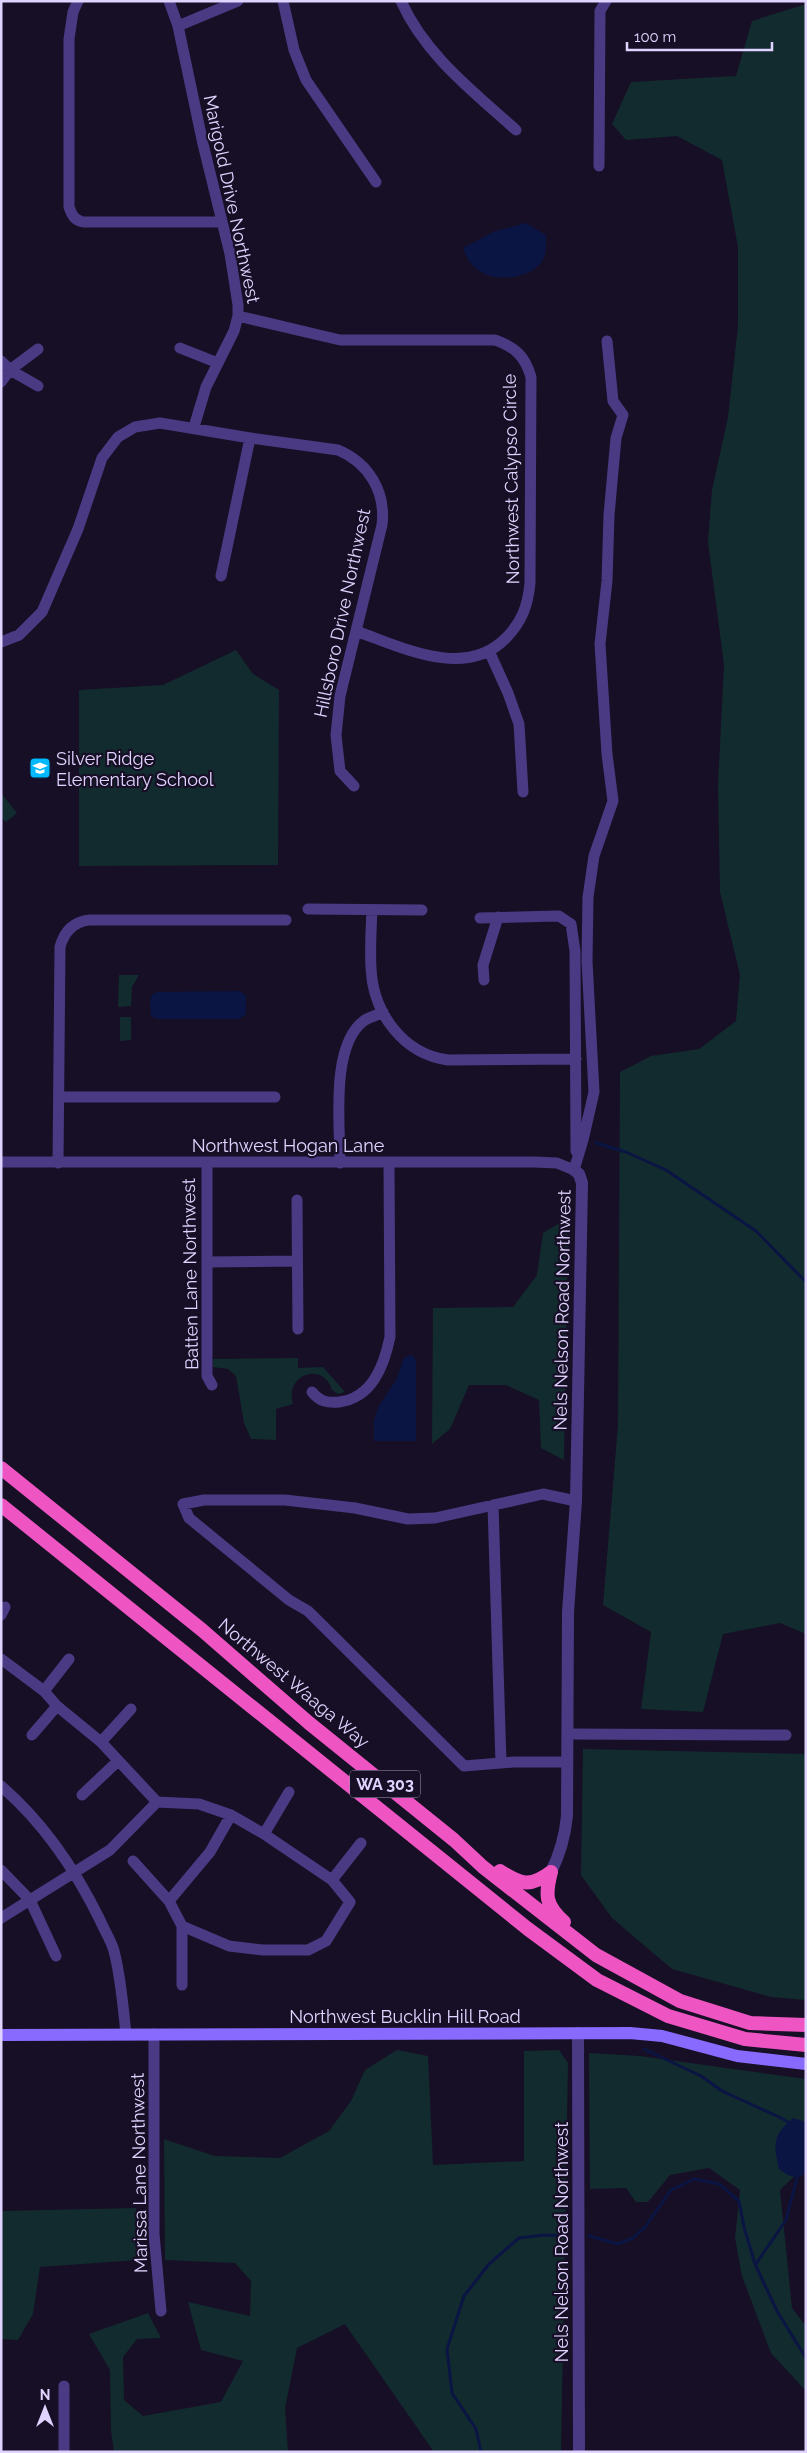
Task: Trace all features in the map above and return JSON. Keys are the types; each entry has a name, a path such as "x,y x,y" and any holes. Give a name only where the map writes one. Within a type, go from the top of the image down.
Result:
{"highway":[{"name":"Northwest Waaga Way","path":"1,1468 202,1630 309,1723 454,1840 483,1868 596,1955 680,2001 750,2023 806,2025"},
{"name":"WA 303","path":"1,1506 528,1929 597,1980 668,2016 745,2039 806,2045"},
{"path":"454,1840 514,1880 528,1883 540,1880 550,1872"},
{"path":"550,1872 547,1889 548,1900 553,1912 578,1934 596,1955"}],"main road":[{"name":"Northwest Bucklin Hill Road","path":"1,2035 649,2034 737,2056 806,2064"}],"street":[{"path":"78,1 69,39 69,207 72,215 77,220 83,222 221,222"},
{"name":"Marigold Drive Northwest","path":"169,1 178,26 221,222 230,254 238,316 227,346 206,387 194,427"},
{"path":"178,26 238,1"},
{"path":"283,1 294,50 306,80 376,182"},
{"path":"401,1 419,33 440,60 516,130"},
{"path":"599,166 600,11 606,1"},
{"name":"Northwest Calypso Circle","path":"238,316 340,340 495,340 510,346 522,356 531,377 530,570 528,600 516,628 500,645 489,651 464,659 445,659 356,631"},
{"path":"575,1166 592,1107 594,1092 587,961 588,897 594,856 613,802 607,754 600,644 607,581 609,515 616,438 623,415 613,401 607,341"},
{"path":"180,348 218,363"},
{"path":"1,382 10,370 38,349"},
{"path":"1,361 10,370 38,386"},
{"name":"Hillsboro Drive Northwest","path":"1,642 19,635 42,612 78,529 102,458 118,437 134,427 160,423 338,450 350,455 360,463 374,479 382,496 384,510 382,525 340,696 336,735 340,771 354,786"},
{"path":"222,576 250,438"},
{"path":"489,651 508,693 519,724 523,792"},
{"path":"308,909 422,910"},
{"path":"372,910 370,969 376,998 383,1012 404,1042 433,1058 448,1060 576,1059"},
{"path":"480,918 559,916 571,924 575,951 575,1166"},
{"path":"484,980 483,965 498,917"},
{"path":"58,1163 60,947 63,936 71,927 80,921 89,920 286,920"},
{"path":"340,1163 342,1056 355,1031 365,1020 383,1012"},
{"path":"59,1097 275,1097"},
{"name":"Northwest Hogan Lane","path":"1,1162 534,1162 575,1166"},
{"name":"Batten Lane Northwest","path":"207,1162 208,1376 212,1385"},
{"path":"312,1392 322,1401 330,1403 358,1398 375,1380 386,1358 390,1338 389,1163"},
{"name":"Nels Nelson Road Northwest","path":"550,1872 558,1858 565,1833 568,1734 568,1612 576,1501 582,1182 575,1166"},
{"path":"297,1200 298,1329"},
{"path":"208,1262 297,1261"},
{"path":"566,1762 501,1763 464,1766 308,1611 289,1600 189,1518 183,1504 204,1500 285,1500 355,1508 408,1520 435,1518 543,1494 576,1501"},
{"path":"493,1505 501,1763"},
{"path":"44,1691 69,1658"},
{"path":"1,1659 44,1691 57,1706 101,1742 157,1802 199,1804 231,1815 264,1834 332,1880 350,1902 326,1942 308,1950 263,1950 229,1946 182,1926"},
{"path":"32,1735 57,1706"},
{"path":"101,1742 131,1709"},
{"path":"568,1734 786,1735"},
{"path":"82,1795 118,1761"},
{"path":"1,1786 40,1825 74,1871 114,1950 122,1995 126,2034"},
{"path":"264,1834 289,1792"},
{"path":"1,1918 110,1850 157,1802"},
{"path":"169,1900 210,1852 231,1815"},
{"path":"332,1880 360,1843"},
{"path":"133,1861 169,1900 182,1926 182,1985"},
{"path":"1,1870 30,1900 56,1956"},
{"name":"Nels Nelson Road Northwest","path":"578,2033 579,2452"},
{"name":"Marissa Lane Northwest","path":"154,2034 154,2234 161,2312"},
{"path":"64,2386 64,2452"}],"green space":[{"path":"806,4 806,1634 780,1623 723,1634 703,1712 641,1709 651,1632 603,1605 618,1425 620,1072 651,1056 699,1049 736,1021 740,975 720,892 718,785 724,665 708,542 712,490 728,417 738,326 738,247 722,160 677,136 626,140 612,124 631,82 736,76 752,21"},
{"path":"236,650 253,674 279,690 278,865 79,866 79,690 163,685"},
{"path":"2,794 17,813 6,822 1,818"},
{"path":"119,975 139,975 132,987 131,1006 118,1007"},
{"path":"120,1017 131,1017 131,1040 120,1041"},
{"path":"568,1218 564,1460 541,1448 539,1400 506,1385 469,1385 450,1429 432,1444 433,1308 513,1307 537,1275 543,1233"},
{"path":"298,1358 298,1368 323,1367 345,1392 338,1394 332,1390 328,1381 321,1376 314,1374 306,1375 294,1385 292,1394 293,1404 276,1409 276,1440 251,1439 244,1423 236,1376 228,1369 213,1367 213,1359"},
{"path":"583,1749 806,1754 806,2000 771,1997 672,1969 612,1918 581,1875"},
{"path":"397,2050 428,2056 433,2165 524,2161 524,2051 559,2050 568,2063 561,2452 434,2452 345,2324 297,2348 285,2408 288,2452 114,2452 111,2430 110,2370 89,2334 148,2313 161,2338 137,2339 123,2357 124,2400 143,2416 221,2402 243,2361 201,2350 188,2302 250,2316 251,2281 235,2263 165,2260 164,2139 215,2156 280,2158 329,2131 351,2101 365,2070"},
{"path":"589,2053 640,2056 806,2079 806,2165 780,2190 792,2308 806,2326 806,2391 771,2353 742,2276 735,2238 740,2190 709,2168 670,2175 648,2202 636,2202 626,2188 590,2189"},
{"path":"136,2208 138,2260 40,2267 33,2314 18,2340 1,2339 1,2211"}],"shaded area":[{"path":"526,223 546,235 544,258 533,270 516,277 497,277 481,272 466,256 463,248 495,231"},
{"path":"240,991 246,996 246,1014 240,1019 156,1019 151,1016 150,999 157,992"},
{"path":"409,1355 414,1356 416,1362 416,1441 374,1441 374,1420 379,1406 396,1380 404,1358"},
{"path":"793,2118 806,2122 806,2173 798,2178 788,2175 779,2169 776,2152 778,2135"}],"waterway":[{"path":"596,1143 626,1152 666,1170 756,1231 806,1282"},
{"path":"644,2049 701,2076 722,2091 779,2117 788,2122 790,2126"},
{"path":"756,2264 786,2220 798,2174"},
{"path":"589,2236 618,2244 633,2238 645,2227 671,2190 694,2179 719,2184 739,2201 744,2227 755,2264 777,2311 806,2358"},
{"path":"481,2452 476,2429 452,2393 447,2349 464,2296 489,2264 519,2238 544,2235 567,2236"}],"place":[{"name":"Silver Ridge Elementary School","path":"40,768"}]}
